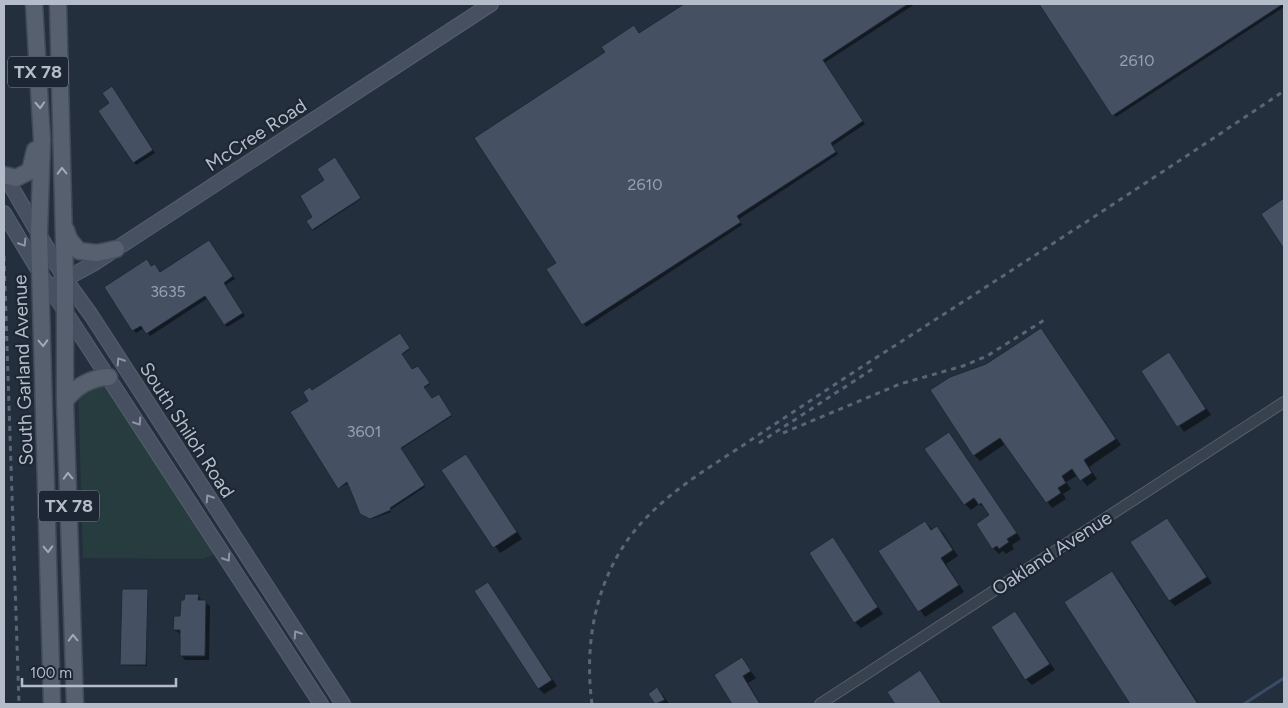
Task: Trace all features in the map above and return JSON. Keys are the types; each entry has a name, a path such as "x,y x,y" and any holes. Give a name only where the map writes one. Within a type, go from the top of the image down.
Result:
{"main road":[{"name":"South Garland Avenue","path":"34,4 42,140 39,233 40,273 46,291 52,704"},
{"name":"TX 78","path":"58,4 65,279 65,402 75,704"},
{"path":"61,91 69,4"},
{"name":"McCree Road","path":"46,291 79,273 491,4"},
{"path":"4,174 16,178 30,171 35,149 42,140"},
{"name":"South Shiloh Road","path":"4,174 65,279 343,704"},
{"path":"4,213 40,273"},
{"path":"63,220 69,239 79,251 97,252 116,249"},
{"name":"South Shiloh Road","path":"46,291 64,308 322,704"},
{"path":"65,402 75,390 87,382 109,377"},
{"path":"293,660 308,651"},
{"path":"302,674 317,664"}],"street":[{"name":"Oakland Avenue","path":"820,704 1284,402"}],"green space":[{"path":"88,370 105,379 217,553 203,559 83,558 78,383"}],"building":[{"path":"684,4 908,4 823,60 863,121 831,143 836,152 737,216 741,222 582,325 546,269 556,263 474,138 605,52 601,47 634,25 639,33"},
{"path":"1039,4 1283,4 1112,116"},
{"path":"112,86 153,150 133,163 98,111 109,103 102,93"},
{"path":"335,157 361,198 312,230 306,221 312,217 300,196 324,180 317,169"},
{"path":"1284,198 1284,249 1261,214"},
{"path":"209,240 233,276 224,283 243,313 224,325 205,296 146,334 141,326 132,331 104,287 147,259 151,266 155,264 160,272"},
{"path":"1041,328 1116,439 1084,460 1092,473 1080,481 1072,469 1062,476 1066,483 1058,488 1061,493 1046,503 1000,438 973,456 930,390 950,377 986,364"},
{"path":"400,333 410,348 402,354 412,369 418,366 430,383 424,387 432,398 439,394 452,415 401,448 425,485 390,508 391,510 370,519 360,514 347,482 338,489 290,412 308,401 303,392 310,387 312,390"},
{"path":"1169,352 1206,409 1177,427 1141,371"},
{"path":"949,432 1017,533 1007,539 1009,542 999,549 997,546 992,549 976,524 989,515 981,503 979,505 974,498 964,505 924,449"},
{"path":"466,454 517,532 493,548 441,470"},
{"path":"1167,518 1207,577 1169,601 1130,542"},
{"path":"925,521 931,530 937,526 953,550 941,558 959,585 918,612 878,551"},
{"path":"833,537 878,607 854,623 809,553"},
{"path":"1112,571 1198,704 1130,704 1064,602"},
{"path":"488,582 552,680 538,689 474,591"},
{"path":"122,589 148,589 146,665 120,665"},
{"path":"185,594 199,594 198,600 206,600 205,656 180,656 180,630 173,630 174,616 180,616 181,600 184,600"},
{"path":"1015,611 1050,664 1025,680 991,627"},
{"path":"742,657 751,671 743,676 760,704 732,704 714,675"},
{"path":"920,670 942,704 895,704 887,692"},
{"path":"657,687 665,700 655,704 648,694"}],"waterway":[{"path":"1244,704 1284,678"}],"railway":[{"path":"592,704 590,682 591,637 601,593 619,553 632,534 669,496 712,465 1284,91"},
{"path":"4,256 19,704"},
{"path":"783,433 900,384 963,366 987,356 1046,319"},
{"path":"759,443 874,368"}]}
